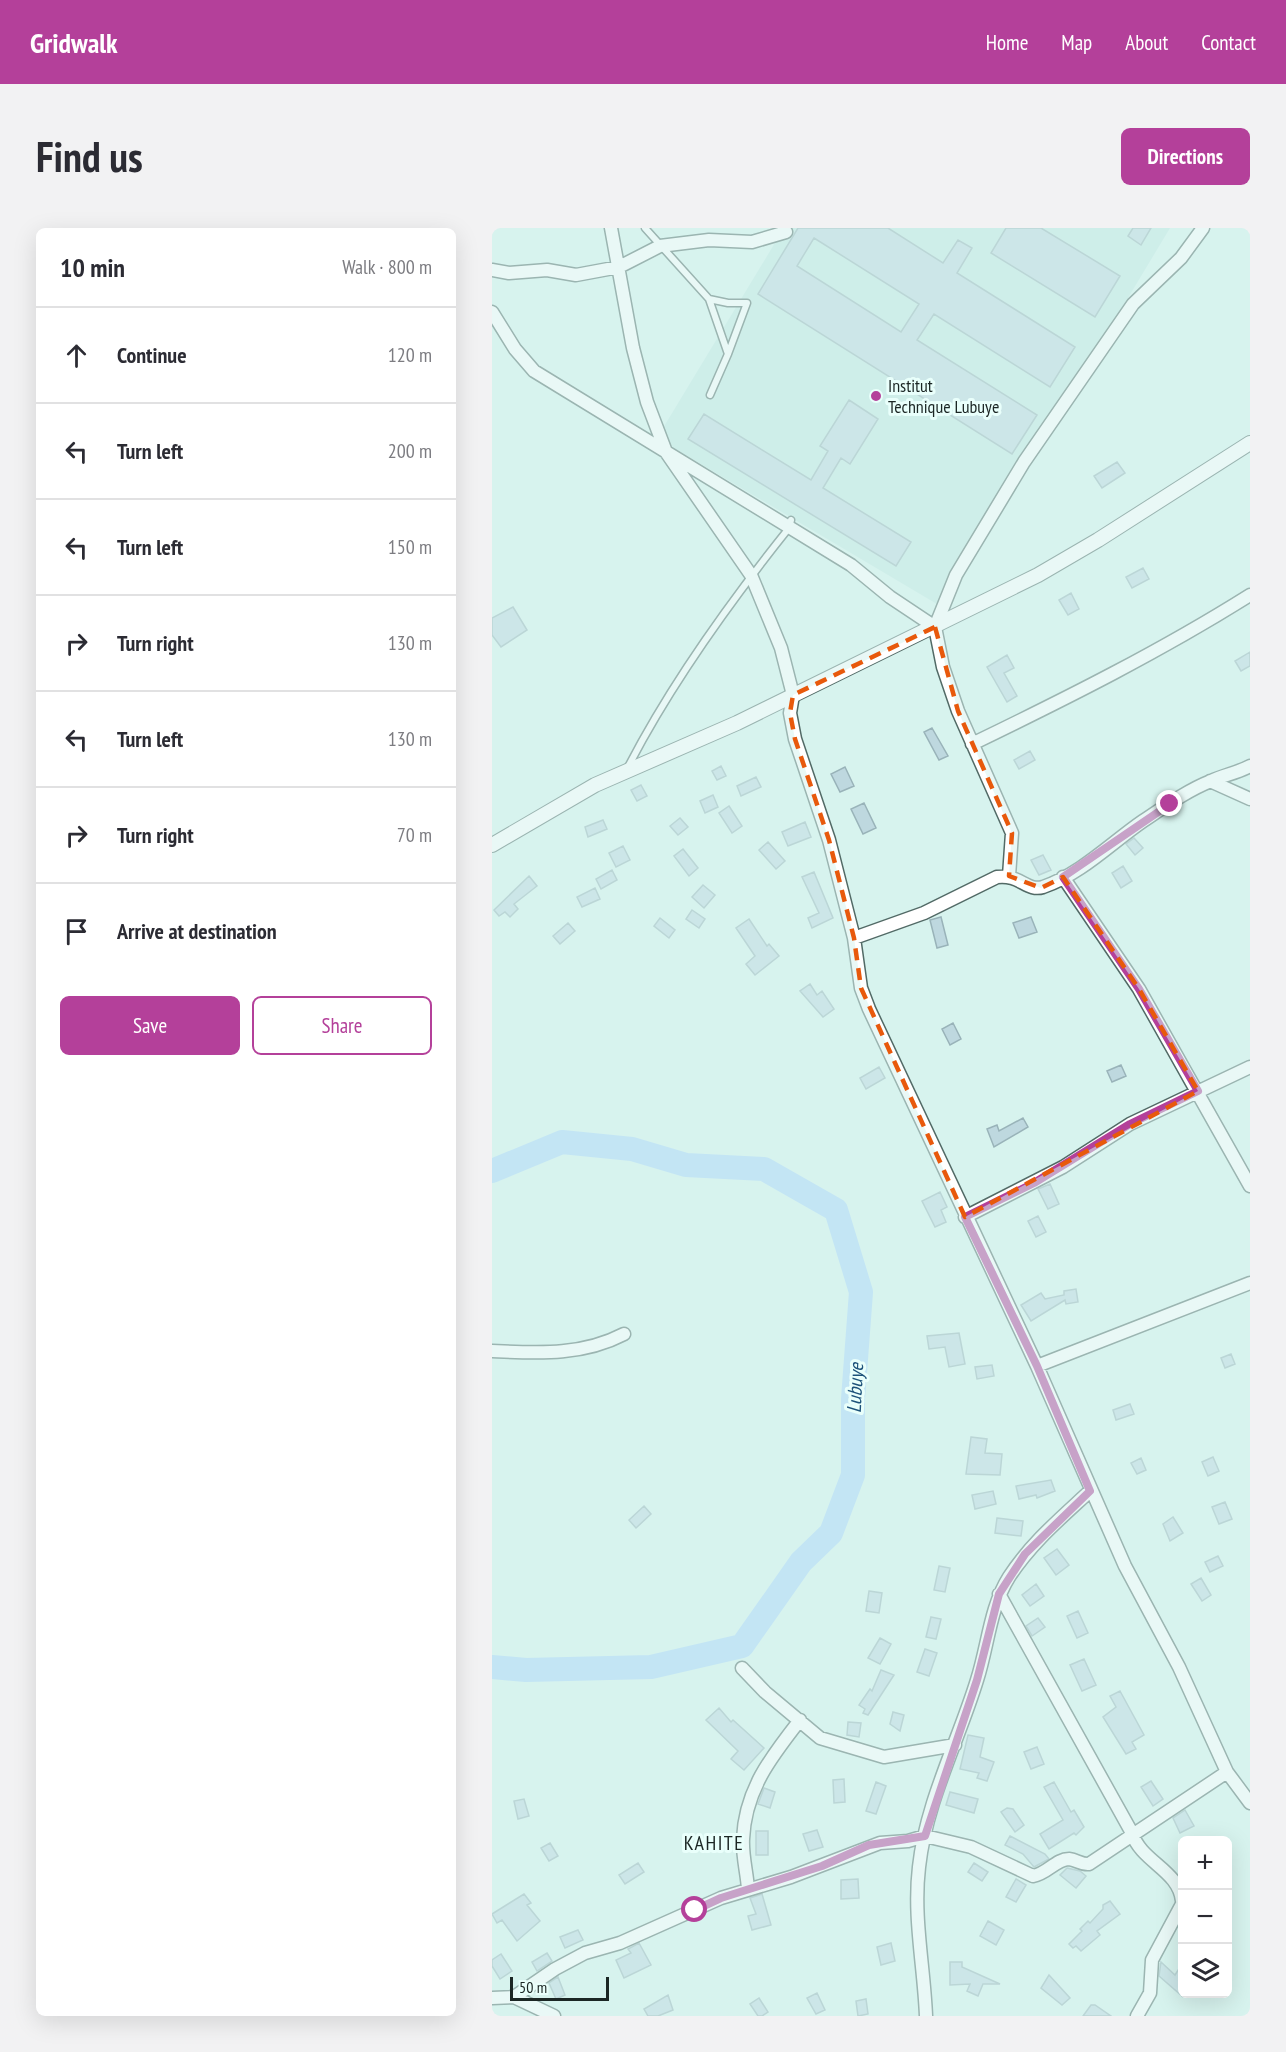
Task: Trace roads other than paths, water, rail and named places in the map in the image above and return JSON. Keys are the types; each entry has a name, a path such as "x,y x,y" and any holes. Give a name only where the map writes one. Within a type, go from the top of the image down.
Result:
{"street":[{"path":"610,228 638,369 647,402 666,452 751,575 781,648 793,695 790,713 795,739 829,840 854,938 856,966 869,1009 1037,1366 1090,1491 1125,1566 1179,1667 1227,1773 1250,1803"},
{"path":"1009,876 1012,833 972,744 943,667 935,627 956,575 1024,462 1133,304 1180,258 1203,228"},
{"path":"492,270 509,273 547,270 576,275 619,267 660,246 709,240 752,242 786,232"},
{"path":"492,312 515,349 534,371 666,452 790,524 851,565 890,597 935,627"},
{"path":"492,845 576,795 627,770 737,723 1038,575 1098,540 1250,443"},
{"path":"972,744 1088,687 1250,595"},
{"path":"854,938 915,916 997,877 1009,876 1019,879 1027,886 1041,888 1063,877 1143,820 1210,781 1250,766"},
{"path":"1210,781 1250,799"},
{"path":"1063,877 1139,989 1250,1186"},
{"path":"965,1217 1034,1183 1130,1124 1250,1067"},
{"path":"1037,1366 1250,1283"},
{"path":"492,1351 573,1352 606,1343 624,1334"},
{"path":"926,2016 917,1945 919,1865 925,1836 977,1680 999,1594 1025,1554 1090,1491"},
{"path":"999,1594 1132,1833 1136,1845 1165,1870 1181,1890"},
{"path":"742,1668 765,1692 820,1738 884,1757 955,1745"},
{"path":"748,1889 743,1840 748,1801 764,1765 800,1720"},
{"path":"514,1997 555,1969 585,1953 620,1943 721,1898 791,1877 869,1845 925,1836 970,1847 1033,1876 1044,1874 1055,1864 1069,1859 1089,1864 1132,1833 1227,1773"},
{"path":"1137,2016 1150,1993 1152,1960 1178,1910"},
{"path":"492,1998 514,1997 554,2016"}],"lane":[{"path":"645,228 709,298 728,354"},
{"path":"709,298 728,303 747,303 710,395"},
{"path":"627,770 652,720 751,575 790,524"}],"waterway":[{"name":"Lubuye","path":"492,1171 562,1142 632,1149 686,1165 764,1169 836,1210 861,1292 853,1399 853,1475 831,1533 801,1562 742,1646 651,1667 526,1670 492,1667"}],"place":[{"name":"Institut Technique Lubuye","path":"876,396"}],"district":[{"name":"KAHITE","path":"714,1843"}]}
